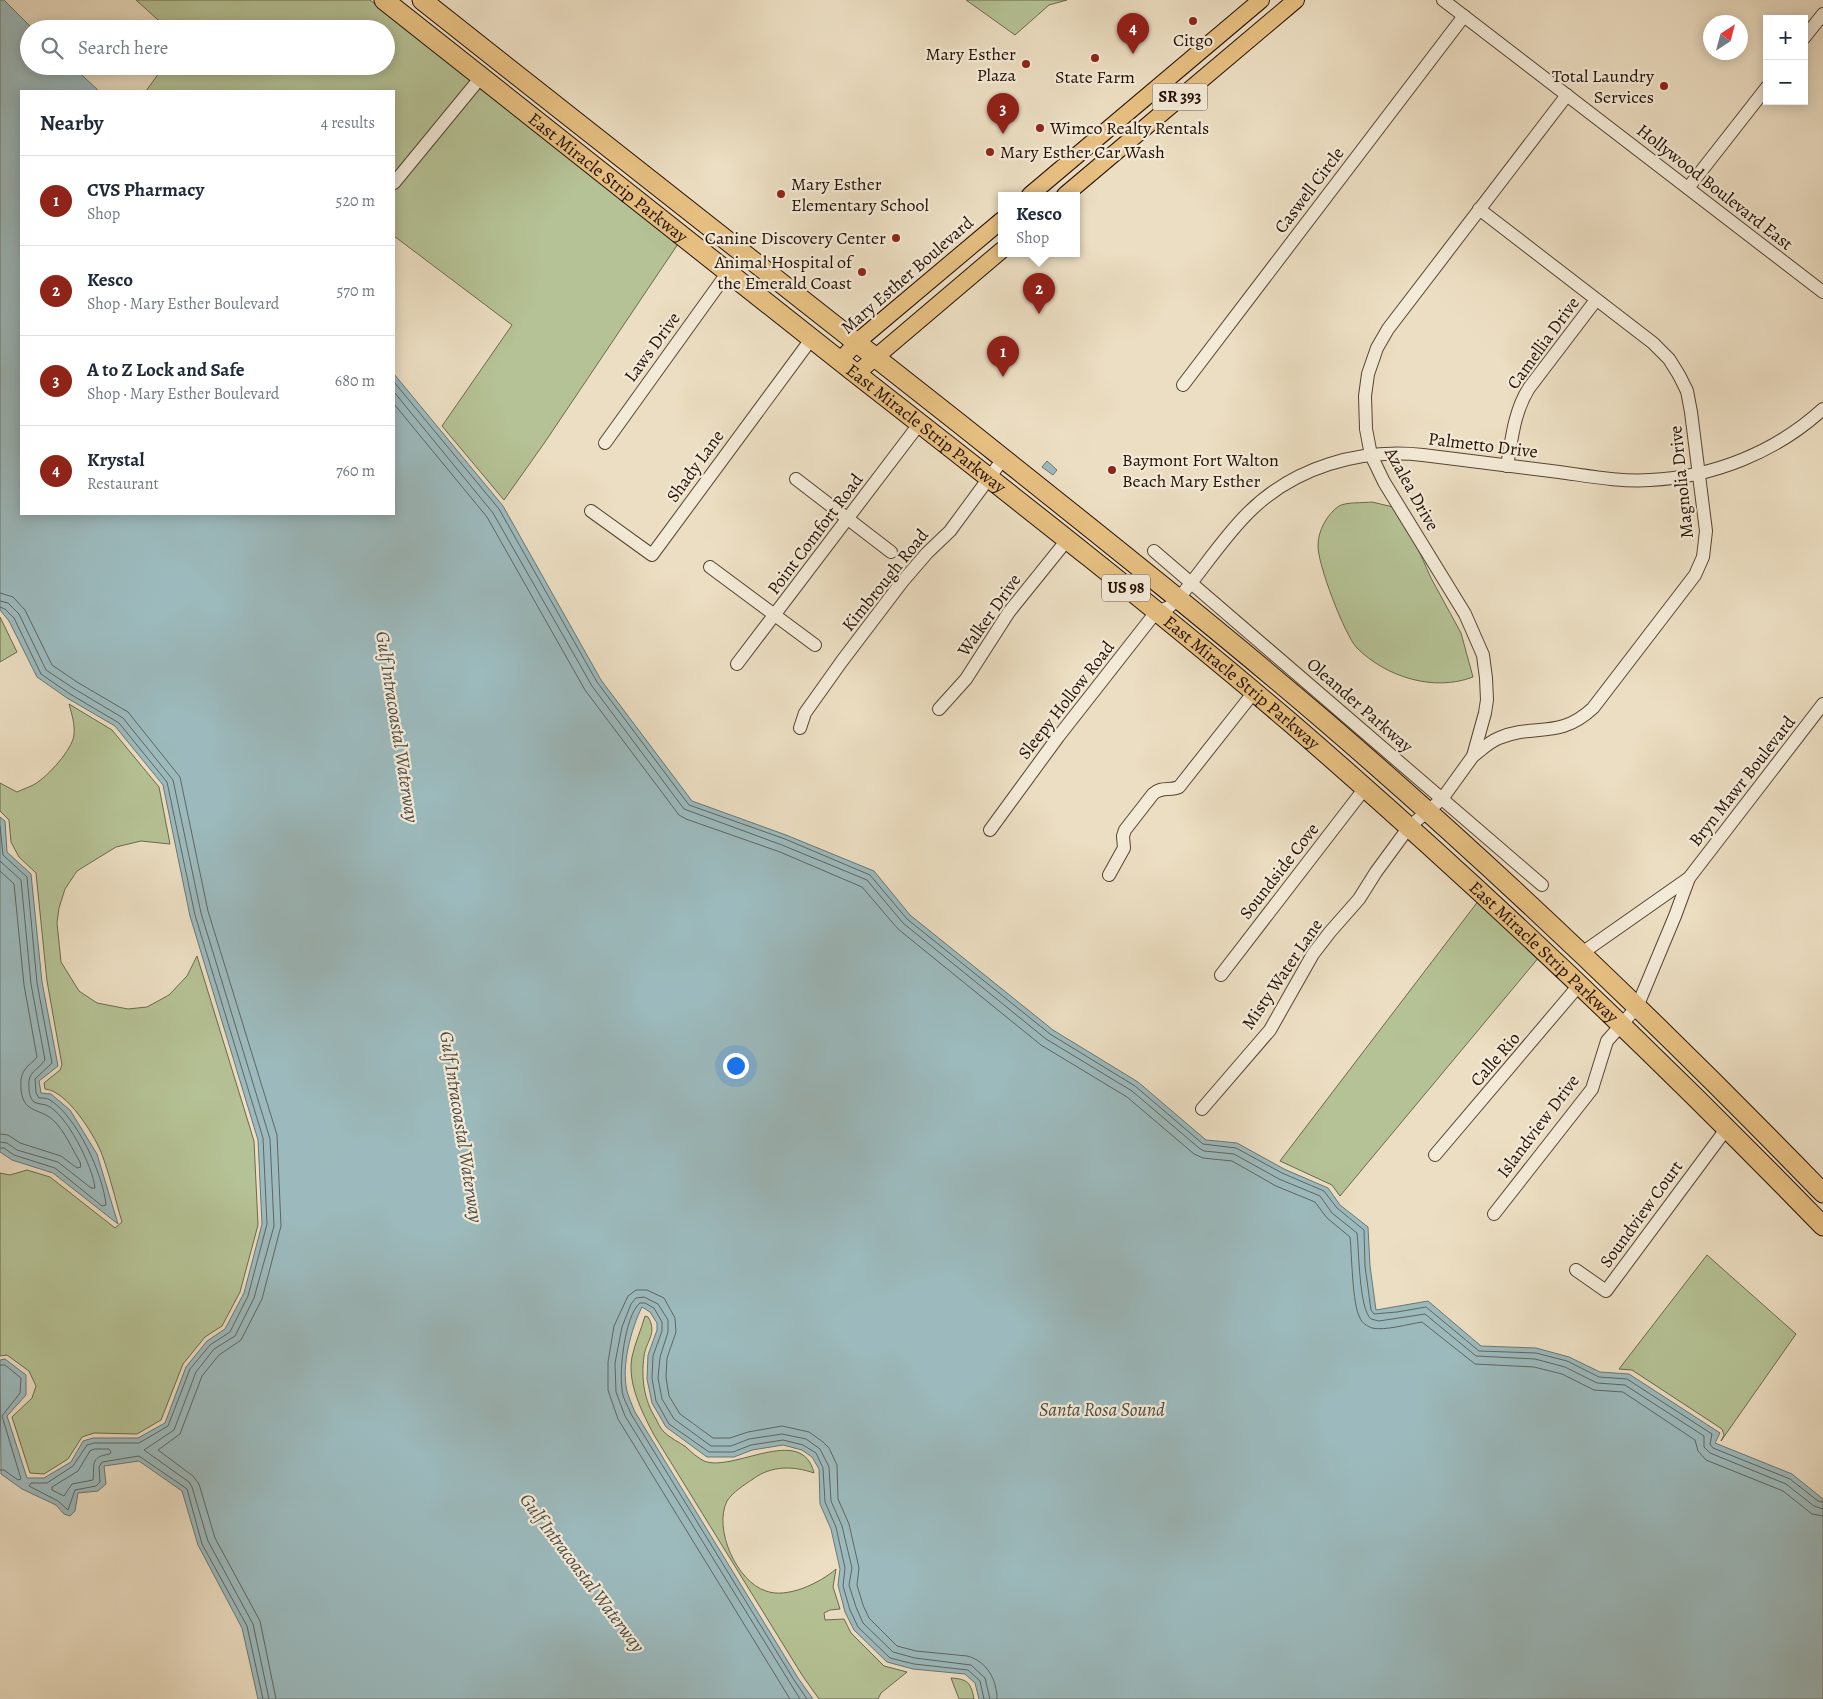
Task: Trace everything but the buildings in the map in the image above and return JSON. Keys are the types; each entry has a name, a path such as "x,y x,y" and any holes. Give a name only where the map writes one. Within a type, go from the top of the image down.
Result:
{"highway":[{"name":"East Miracle Strip Parkway","path":"384,0 920,423 1254,692 1409,827 1580,984 1727,1128 1823,1226"},
{"name":"East Miracle Strip Parkway","path":"422,0 1003,458 1300,700 1427,811 1582,953 1823,1193"},
{"path":"1788,1190 1804,1173"}],"main road":[{"name":"SR 393","path":"1034,192 1261,0"},
{"name":"SR 393","path":"1069,192 1296,0"},
{"name":"Mary Esther Boulevard","path":"840,361 857,342 998,223"},
{"path":"856,374 998,253"}],"street":[{"name":"Hollywood Boulevard East","path":"1443,0 1823,292"},
{"path":"1808,33 1823,14"},
{"name":"Caswell Circle","path":"1183,385 1464,16"},
{"path":"395,182 481,77"},
{"path":"1688,188 1763,91"},
{"name":"Azalea Drive","path":"1427,811 1442,799 1473,756 1487,700 1483,655 1465,614 1384,482 1371,455 1366,429 1365,396 1368,374 1377,348 1393,322 1567,95"},
{"name":"Magnolia Drive","path":"1473,756 1500,738 1516,733 1547,730 1572,724 1585,715 1604,695 1695,575 1703,557 1706,531 1687,391 1669,358 1653,343 1479,209"},
{"name":"Laws Drive","path":"604,444 728,272"},
{"name":"Camellia Drive","path":"1507,466 1515,420 1521,401 1528,388 1596,300"},
{"name":"Shady Lane","path":"591,511 652,555 812,338"},
{"name":"Palmetto Drive","path":"1178,599 1246,515 1272,493 1312,470 1356,456 1406,453 1633,481 1678,478 1725,467 1769,447 1797,430 1823,409"},
{"name":"Point Comfort Road","path":"738,664 920,423"},
{"name":"Kimbrough Road","path":"800,728 805,713 842,661 902,582 950,530 1003,458"},
{"path":"796,479 891,552"},
{"name":"Walker Drive","path":"939,709 966,679 1009,612 1067,540"},
{"name":"Oleander Parkway","path":"1154,551 1542,885"},
{"path":"710,567 815,645"},
{"name":"Sleepy Hollow Road","path":"990,830 1058,737 1156,612 1169,607 1178,599"},
{"path":"1109,875 1124,848 1123,836 1130,823 1157,790 1179,787 1254,692"},
{"name":"Bryn Mawr Boulevard","path":"1637,1006 1690,878 1823,704"},
{"name":"Soundside Cove","path":"1221,974 1365,788"},
{"name":"Misty Water Lane","path":"1202,1109 1270,1030 1313,954 1359,899 1409,827 1427,811"},
{"name":"Bryn Mawr Boulevard","path":"1582,953 1690,878"},
{"name":"Calle Rio","path":"1435,1154 1580,984"},
{"name":"Islandview Drive","path":"1494,1214 1592,1089 1607,1041 1637,1006"},
{"name":"Soundview Court","path":"1576,1270 1606,1291 1727,1128"}],"green space":[{"path":"136,0 370,0 473,80 395,174 395,90 147,90 158,75 395,75 395,20 158,20"},
{"path":"966,0 1067,0 1049,5 1015,35"},
{"path":"480,85 680,241 504,500 442,426 512,325 395,237 395,189"},
{"path":"1372,502 1393,507 1414,540 1431,578 1461,633 1473,677 1443,683 1411,679 1382,667 1357,648 1352,641 1339,615 1327,582 1319,554 1318,540 1327,518 1339,506 1350,503"},
{"path":"0,617 17,652 0,662"},
{"path":"69,704 112,730 159,787 170,844 141,841 116,847 77,871 65,889 59,908 57,923 61,962 79,991 97,1003 128,1009 147,1007 169,995 187,976 197,956 254,1141 258,1225 240,1292 222,1326 205,1337 183,1364 161,1420 137,1434 94,1433 82,1437 68,1459 44,1474 30,1473 12,1417 32,1398 36,1386 29,1371 7,1355 0,1356 0,1173 10,1175 27,1170 50,1177 115,1228 122,1222 110,1178 101,1152 92,1134 78,1114 62,1097 45,1089 44,1083 60,1070 62,1065 47,981 36,873 19,857 11,842 9,820 0,811 0,783 17,792 33,785 53,769 69,748 74,731"},
{"path":"1479,900 1540,956 1340,1196 1332,1185 1280,1161"},
{"path":"1707,1255 1796,1334 1721,1441 1724,1435 1722,1429 1632,1370 1619,1369"},
{"path":"645,1316 648,1317 651,1323 652,1332 644,1356 644,1389 652,1412 666,1434 704,1461 717,1463 732,1461 782,1450 796,1452 807,1459 814,1473 791,1468 768,1471 742,1486 727,1501 723,1513 723,1526 730,1553 737,1566 755,1586 774,1593 784,1593 803,1588 836,1569 833,1587 840,1609 824,1613 825,1620 844,1619 851,1633 884,1666 907,1672 881,1693 878,1699 819,1699 802,1675 654,1435 640,1407 631,1367 632,1357"},
{"path":"951,1678 961,1679 968,1683 972,1689 974,1699 959,1699"}],"water":[{"name":"Santa Rosa Sound","path":"0,0 4,0 24,20 20,20 20,75 82,75 98,90 20,90 20,515 395,515 395,375 503,506 601,680 692,801 786,835 874,871 910,915 1053,1030 1138,1082 1206,1140 1237,1143 1284,1169 1328,1188 1340,1205 1368,1227 1370,1266 1376,1310 1428,1301 1481,1346 1536,1348 1569,1357 1600,1372 1629,1374 1720,1433 1715,1443 1792,1474 1823,1499 1823,1699 979,1699 975,1683 965,1674 913,1669 887,1662 854,1630 845,1612 838,1585 840,1569 831,1529 820,1504 819,1469 812,1457 802,1450 783,1445 752,1450 734,1457 707,1457 666,1427 652,1403 647,1379 648,1355 657,1330 657,1323 650,1312 642,1307 628,1348 625,1370 627,1391 635,1412 798,1678 813,1699 258,1699 242,1628 198,1545 182,1491 139,1461 104,1466 106,1484 98,1491 78,1493 75,1511 70,1516 64,1514 56,1505 22,1489 1,1474 0,1360 5,1359 26,1375 26,1395 7,1416 27,1478 44,1478 71,1462 83,1441 93,1438 138,1438 165,1423 186,1367 207,1341 225,1329 244,1293 262,1224 258,1140 190,916 163,785 115,726 67,698 37,677 9,621 0,610"},
{"path":"1047,461 1057,470 1053,475 1042,467"},
{"path":"0,817 5,821 7,852 31,874 42,982 58,1066 39,1081 41,1093 51,1094 70,1110 97,1154 118,1224 53,1173 12,1160 0,1152"}],"place":[{"name":"Citgo","path":"1193,21"},
{"name":"Krystal","path":"1133,54"},
{"name":"State Farm","path":"1095,58"},
{"name":"Mary Esther Plaza","path":"1026,64"},
{"name":"Total Laundry Services","path":"1664,86"},
{"name":"Wimco Realty Rentals","path":"1040,128"},
{"name":"A to Z Lock and Safe","path":"1003,134"},
{"name":"Mary Esther Car Wash","path":"990,152"},
{"name":"Mary Esther Elementary School","path":"781,194"},
{"name":"Canine Discovery Center","path":"896,238"},
{"name":"Animal Hospital of the Emerald Coast","path":"862,272"},
{"name":"Kesco","path":"1039,314"},
{"name":"CVS Pharmacy","path":"1003,377"},
{"name":"Baymont Fort Walton Beach Mary Esther","path":"1112,470"}],"water label":[{"name":"Gulf Intracoastal Waterway","path":"397,727"},
{"name":"Gulf Intracoastal Waterway","path":"461,1127"},
{"name":"Gulf Intracoastal Waterway","path":"582,1573"}]}
